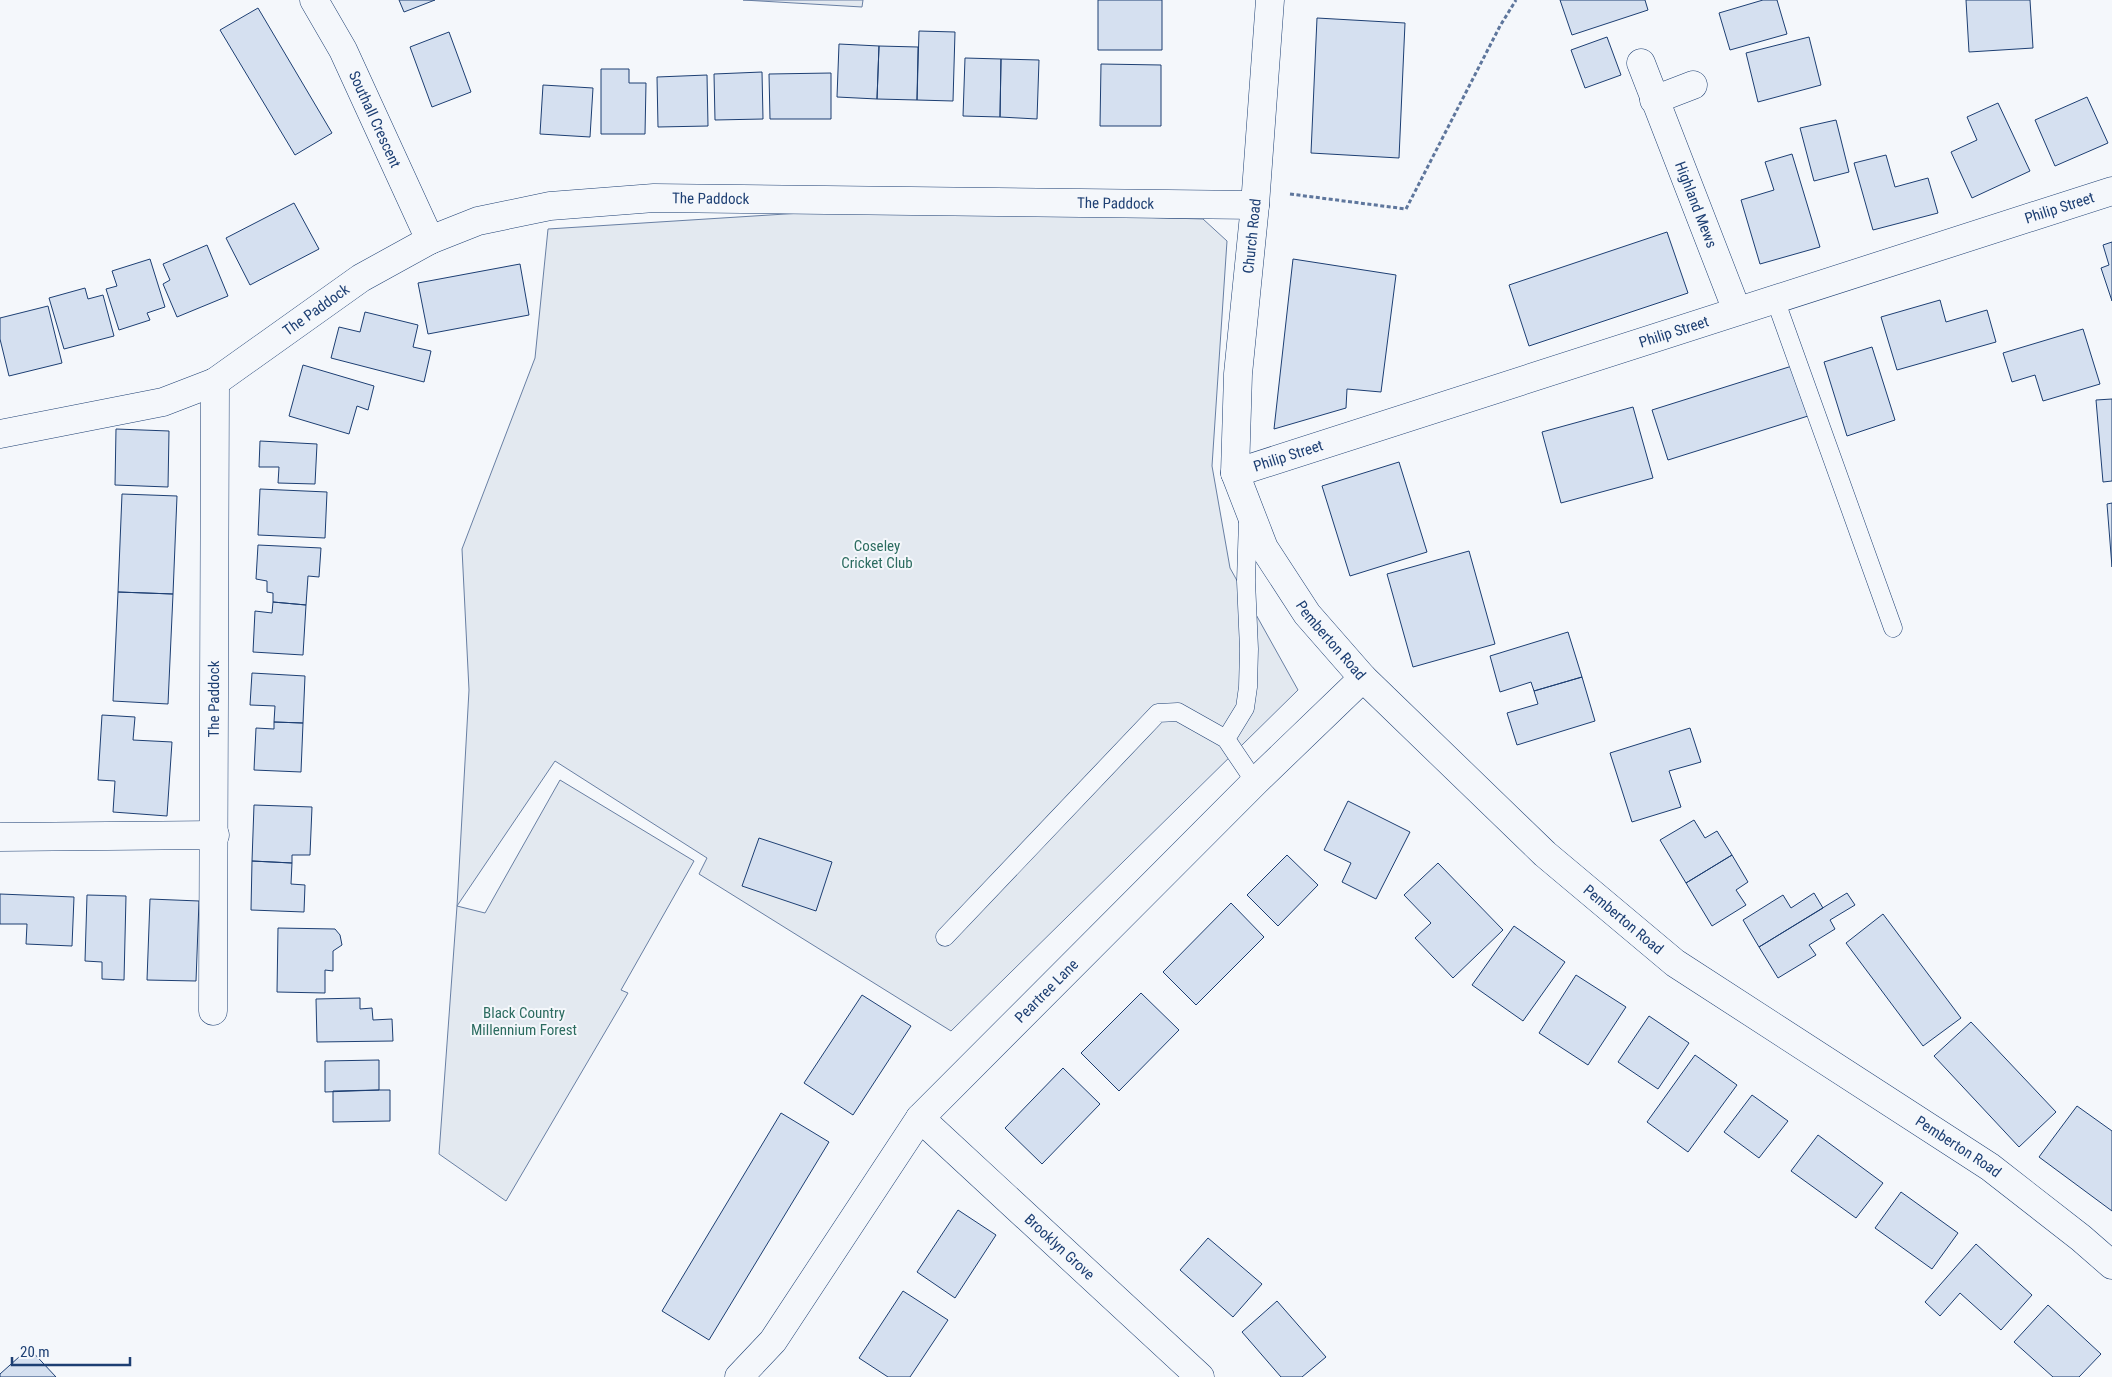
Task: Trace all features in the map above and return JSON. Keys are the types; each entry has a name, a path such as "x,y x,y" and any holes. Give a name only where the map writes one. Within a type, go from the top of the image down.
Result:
{"street":[{"name":"Southall Crescent","path":"314,0 343,50 430,240"},
{"name":"Church Road","path":"1236,473 1238,374 1255,205 1270,0"},
{"name":"Highland Mews","path":"1641,63 1737,311"},
{"path":"1654,100 1693,85"},
{"name":"Philip Street","path":"1236,473 2112,191"},
{"name":"The Paddock","path":"0,434 163,402 215,382 362,278 430,240 478,221 550,206 654,198 1255,205"},
{"name":"The Paddock","path":"213,1010 215,382"},
{"name":"Pemberton Road","path":"1236,473 1264,548 1307,614 1363,678 1545,854 1675,963 1990,1167 2081,1238 2112,1265"},
{"name":"Peartree Lane","path":"739,1377 774,1340 920,1118 1255,782 1363,678"},
{"path":"0,836 215,835"},
{"name":"Brooklyn Grove","path":"920,1118 1200,1377"}],"lane":[{"path":"1776,299 1894,628"},
{"path":"1226,739 1245,708 1248,686 1249,649 1246,582 1249,508"},
{"path":"945,937 1158,713 1178,712 1226,739 1255,782"}],"path":[{"path":"1255,205 1279,192 1406,209 1500,26 1516,0"}],"green space":[{"path":"743,0 863,0 862,7"},
{"name":"Coseley Cricket Club","path":"865,209 1203,219 1227,241 1212,466 1230,568 1298,690 951,1031 699,874 707,858 555,761 457,906 469,690 462,549 535,358 548,229"},
{"name":"Black Country Millennium Forest","path":"560,780 694,861 621,990 628,993 506,1201 439,1154 457,906 485,913"}],"building":[{"path":"399,0 435,0 404,12"},
{"path":"1098,0 1162,0 1162,50 1098,50"},
{"path":"1560,0 1645,0 1648,10 1572,35"},
{"path":"1763,0 1777,0 1787,34 1730,50 1719,13"},
{"path":"1966,0 2030,0 2033,48 1969,52"},
{"path":"258,8 332,133 295,155 220,30"},
{"path":"1317,18 1405,23 1399,158 1311,153"},
{"path":"919,31 955,32 953,101 917,100"},
{"path":"449,32 471,92 432,107 410,47"},
{"path":"1607,37 1621,75 1585,88 1571,50"},
{"path":"1809,37 1821,85 1758,102 1746,53"},
{"path":"839,44 879,46 877,99 837,97"},
{"path":"879,46 918,47 917,100 877,99"},
{"path":"965,58 1001,59 1000,117 963,116"},
{"path":"1001,59 1039,60 1037,119 1000,117"},
{"path":"1101,64 1161,65 1161,126 1100,126"},
{"path":"601,69 629,69 629,83 646,83 645,134 601,134"},
{"path":"762,72 763,119 715,120 714,74"},
{"path":"831,73 831,119 770,119 769,74"},
{"path":"707,75 708,126 658,127 657,77"},
{"path":"543,85 593,88 590,137 540,134"},
{"path":"2087,97 2108,143 2055,166 2035,120"},
{"path":"1998,103 2030,171 1972,198 1951,152 1977,140 1967,117"},
{"path":"1836,120 1849,172 1814,181 1800,128"},
{"path":"1792,154 1820,247 1760,264 1741,200 1774,190 1765,162"},
{"path":"1886,155 1895,187 1928,178 1938,213 1873,230 1854,163"},
{"path":"294,203 319,249 250,285 226,238"},
{"path":"1667,232 1688,293 1529,346 1509,285"},
{"path":"2112,242 2112,301 2101,268 2109,265 2103,245"},
{"path":"207,245 228,296 177,317 163,284 170,280 163,264"},
{"path":"150,259 165,307 147,313 150,320 119,330 106,289 117,286 112,271"},
{"path":"1293,259 1396,275 1381,392 1347,389 1346,408 1274,429"},
{"path":"520,264 529,315 428,334 418,283"},
{"path":"85,288 88,299 103,295 114,336 64,349 49,298"},
{"path":"1940,300 1946,322 1987,310 1996,342 1897,370 1881,317"},
{"path":"48,306 62,363 9,376 0,339 0,318"},
{"path":"365,312 418,325 413,347 431,351 424,382 331,358 339,327 360,332"},
{"path":"2083,329 2100,384 2043,401 2035,375 2012,382 2003,353"},
{"path":"1872,347 1895,420 1847,436 1824,362"},
{"path":"303,365 374,386 368,410 357,406 349,434 289,416"},
{"path":"1792,366 1808,416 1668,460 1652,410"},
{"path":"2112,399 2112,481 2103,482 2096,400"},
{"path":"1633,407 1653,478 1561,503 1542,432"},
{"path":"116,429 169,431 168,487 115,485"},
{"path":"260,441 317,444 315,484 278,483 279,467 259,467"},
{"path":"1399,462 1427,552 1350,576 1322,486"},
{"path":"260,489 327,492 325,538 258,535"},
{"path":"122,494 177,496 173,594 118,592"},
{"path":"2112,503 2112,567 2107,504"},
{"path":"258,545 321,548 319,577 308,576 306,605 273,602 273,593 267,592 267,581 256,579"},
{"path":"1469,551 1495,644 1413,667 1387,574"},
{"path":"118,592 173,594 168,704 113,701"},
{"path":"273,602 306,605 303,655 253,652 255,611 272,613"},
{"path":"1568,632 1582,677 1534,691 1531,682 1500,692 1490,656"},
{"path":"252,673 305,676 303,723 274,722 275,706 250,705"},
{"path":"1582,677 1595,721 1517,745 1507,713 1538,704 1534,691"},
{"path":"102,715 135,717 133,740 172,742 167,816 113,812 115,781 98,780"},
{"path":"274,722 303,723 301,772 254,770 256,728 274,729"},
{"path":"1690,728 1701,762 1669,771 1681,807 1632,822 1610,753"},
{"path":"1348,801 1410,832 1376,899 1342,882 1351,863 1324,850"},
{"path":"254,805 312,807 310,855 292,855 292,863 252,861"},
{"path":"1694,820 1705,838 1717,831 1732,855 1686,883 1660,840"},
{"path":"759,838 832,862 816,911 742,886"},
{"path":"1287,855 1318,885 1278,926 1247,895"},
{"path":"1732,855 1748,882 1736,890 1746,905 1712,926 1686,883"},
{"path":"252,861 292,863 291,884 305,885 304,912 251,910"},
{"path":"1438,863 1503,930 1453,978 1415,938 1431,923 1404,895"},
{"path":"1814,893 1823,908 1759,947 1743,920 1783,895 1791,908"},
{"path":"1847,893 1855,905 1830,920 1835,929 1809,945 1816,955 1778,978 1759,947"},
{"path":"0,894 74,897 72,946 26,944 27,924 0,924"},
{"path":"87,895 126,896 124,980 102,979 102,962 85,961"},
{"path":"150,899 199,901 196,981 147,980"},
{"path":"1231,903 1264,937 1196,1005 1163,972"},
{"path":"1883,914 1961,1018 1923,1046 1846,943"},
{"path":"1514,926 1565,962 1523,1021 1472,985"},
{"path":"278,928 335,929 340,935 342,945 333,951 333,971 325,970 325,993 277,992"},
{"path":"1576,975 1626,1007 1588,1065 1539,1033"},
{"path":"1141,993 1179,1030 1119,1091 1081,1053"},
{"path":"862,995 911,1026 853,1115 804,1083"},
{"path":"360,998 360,1009 372,1008 373,1020 392,1019 393,1041 317,1042 316,999"},
{"path":"1649,1016 1689,1043 1658,1089 1618,1062"},
{"path":"1971,1022 2056,1112 2019,1147 1934,1056"},
{"path":"1695,1055 1737,1085 1688,1152 1647,1122"},
{"path":"379,1060 379,1090 325,1092 325,1061"},
{"path":"1063,1068 1100,1104 1042,1164 1005,1128"},
{"path":"390,1090 390,1121 333,1122 333,1091"},
{"path":"1752,1095 1788,1121 1759,1158 1724,1132"},
{"path":"2077,1106 2112,1131 2112,1211 2039,1157"},
{"path":"781,1113 829,1142 709,1340 662,1311"},
{"path":"1818,1135 1883,1183 1856,1218 1791,1171"},
{"path":"1901,1192 1958,1233 1932,1269 1875,1228"},
{"path":"958,1210 996,1235 955,1298 917,1272"},
{"path":"1208,1238 1262,1284 1233,1317 1180,1270"},
{"path":"1976,1244 2032,1295 2001,1330 1960,1293 1940,1316 1925,1302"},
{"path":"903,1291 948,1320 910,1377 888,1377 859,1358"},
{"path":"1277,1301 1326,1357 1302,1377 1281,1377 1242,1332"},
{"path":"2048,1305 2101,1354 2079,1377 2053,1377 2014,1342"},
{"path":"29,1348 56,1377 0,1377 0,1374"}]}
